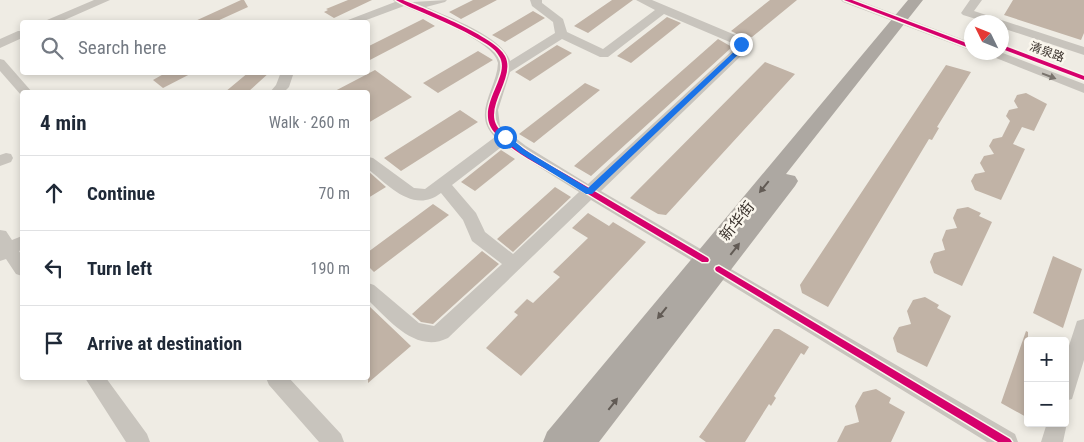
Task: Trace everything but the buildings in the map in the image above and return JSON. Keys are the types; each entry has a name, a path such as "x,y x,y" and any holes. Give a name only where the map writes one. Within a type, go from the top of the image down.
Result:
{"main road":[{"name":"新华街","path":"557,442 712,264 914,12"},
{"name":"新华街","path":"582,442 712,264"}],"street":[{"path":"56,20 104,0"},
{"path":"357,20 405,2 422,5 441,0"},
{"path":"536,0 539,8 559,21 561,34"},
{"path":"370,292 414,330 435,335 441,332 741,49 741,44 736,40 663,5 642,0"},
{"path":"847,0 914,12 964,42"},
{"path":"872,0 914,12 964,33"},
{"path":"974,15 967,13 976,0"},
{"path":"405,2 435,14 493,46 502,54 505,64 491,106 491,118 494,128 523,152 1007,442"},
{"path":"561,34 604,54 663,5"},
{"path":"1009,26 1084,51"},
{"path":"503,71 561,34"},
{"path":"0,44 20,35"},
{"name":"清泉路","path":"1009,50 1084,78"},
{"name":"清泉路","path":"1008,60 1084,89"},
{"path":"0,63 24,90"},
{"path":"280,90 287,75"},
{"path":"370,164 410,194 428,195 505,137"},
{"path":"443,185 470,216 478,236 514,264"},
{"path":"8,245 20,266"},
{"path":"1068,382 1084,327"},
{"path":"97,380 139,442"},
{"path":"278,380 333,442"},
{"path":"1052,442 1056,427"}],"cycle path":[{"path":"399,0 485,41 496,48 502,55 504,59 503,73 492,105 491,114 492,123 498,133 538,161 705,260"},
{"path":"847,0 964,44"},
{"path":"1009,50 1084,78"},
{"path":"719,269 1007,442"}],"route":[{"path":"505,137 523,152 589,192 741,49 741,44"}]}
